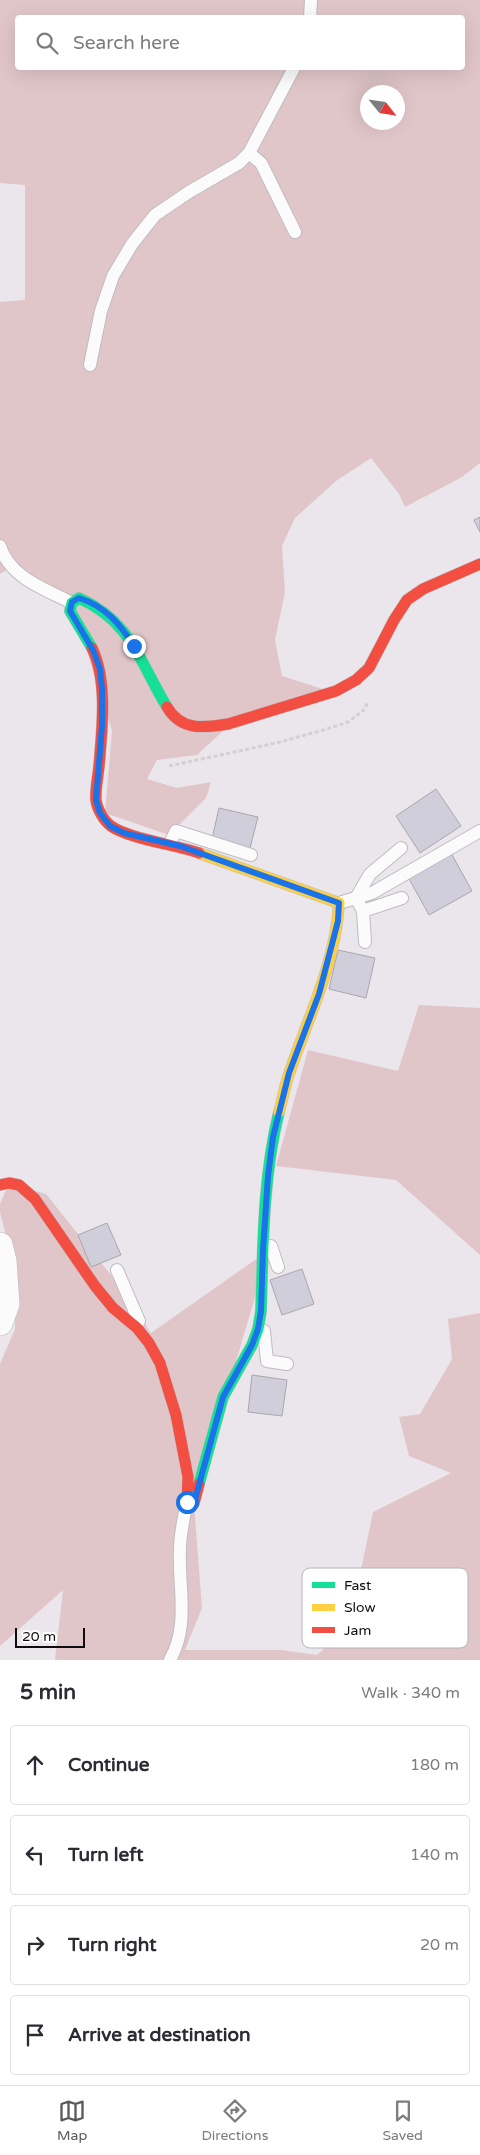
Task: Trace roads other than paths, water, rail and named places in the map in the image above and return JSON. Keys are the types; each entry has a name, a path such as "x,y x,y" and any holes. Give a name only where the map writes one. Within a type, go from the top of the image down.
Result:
{"street":[{"path":"0,1185 10,1183 19,1185 35,1199 96,1286 114,1308 137,1328 149,1343 160,1362 176,1415 188,1477 187,1502 194,1503 223,1397 252,1345 258,1329 261,1311 268,1176 280,1106 289,1073 319,994 338,921 339,903 170,843 124,833 110,826 100,813 96,800 102,726 100,669 93,650 70,611 72,602 79,598 89,601 114,618 134,646 173,717 180,723 192,726 211,726 228,724 336,692 356,680 368,668 394,620 408,600 423,589 480,564"},
{"path":"0,1245 4,1261 7,1304 0,1323"}],"lane":[{"path":"310,15 311,0"},
{"path":"90,365 101,311 113,276 132,244 155,214 239,163 249,152 293,70"},
{"path":"249,152 261,163 295,232"},
{"path":"0,546 11,567 28,581 72,602"},
{"path":"170,843 176,830 251,855"},
{"path":"339,903 372,893 480,831"},
{"path":"356,898 370,874 401,848"},
{"path":"356,898 363,911 365,942"},
{"path":"363,911 402,898"},
{"path":"265,1228 278,1267"},
{"path":"118,1270 149,1343"},
{"path":"261,1311 267,1361 287,1364"},
{"path":"170,1660 181,1636 180,1549 187,1502"}]}
